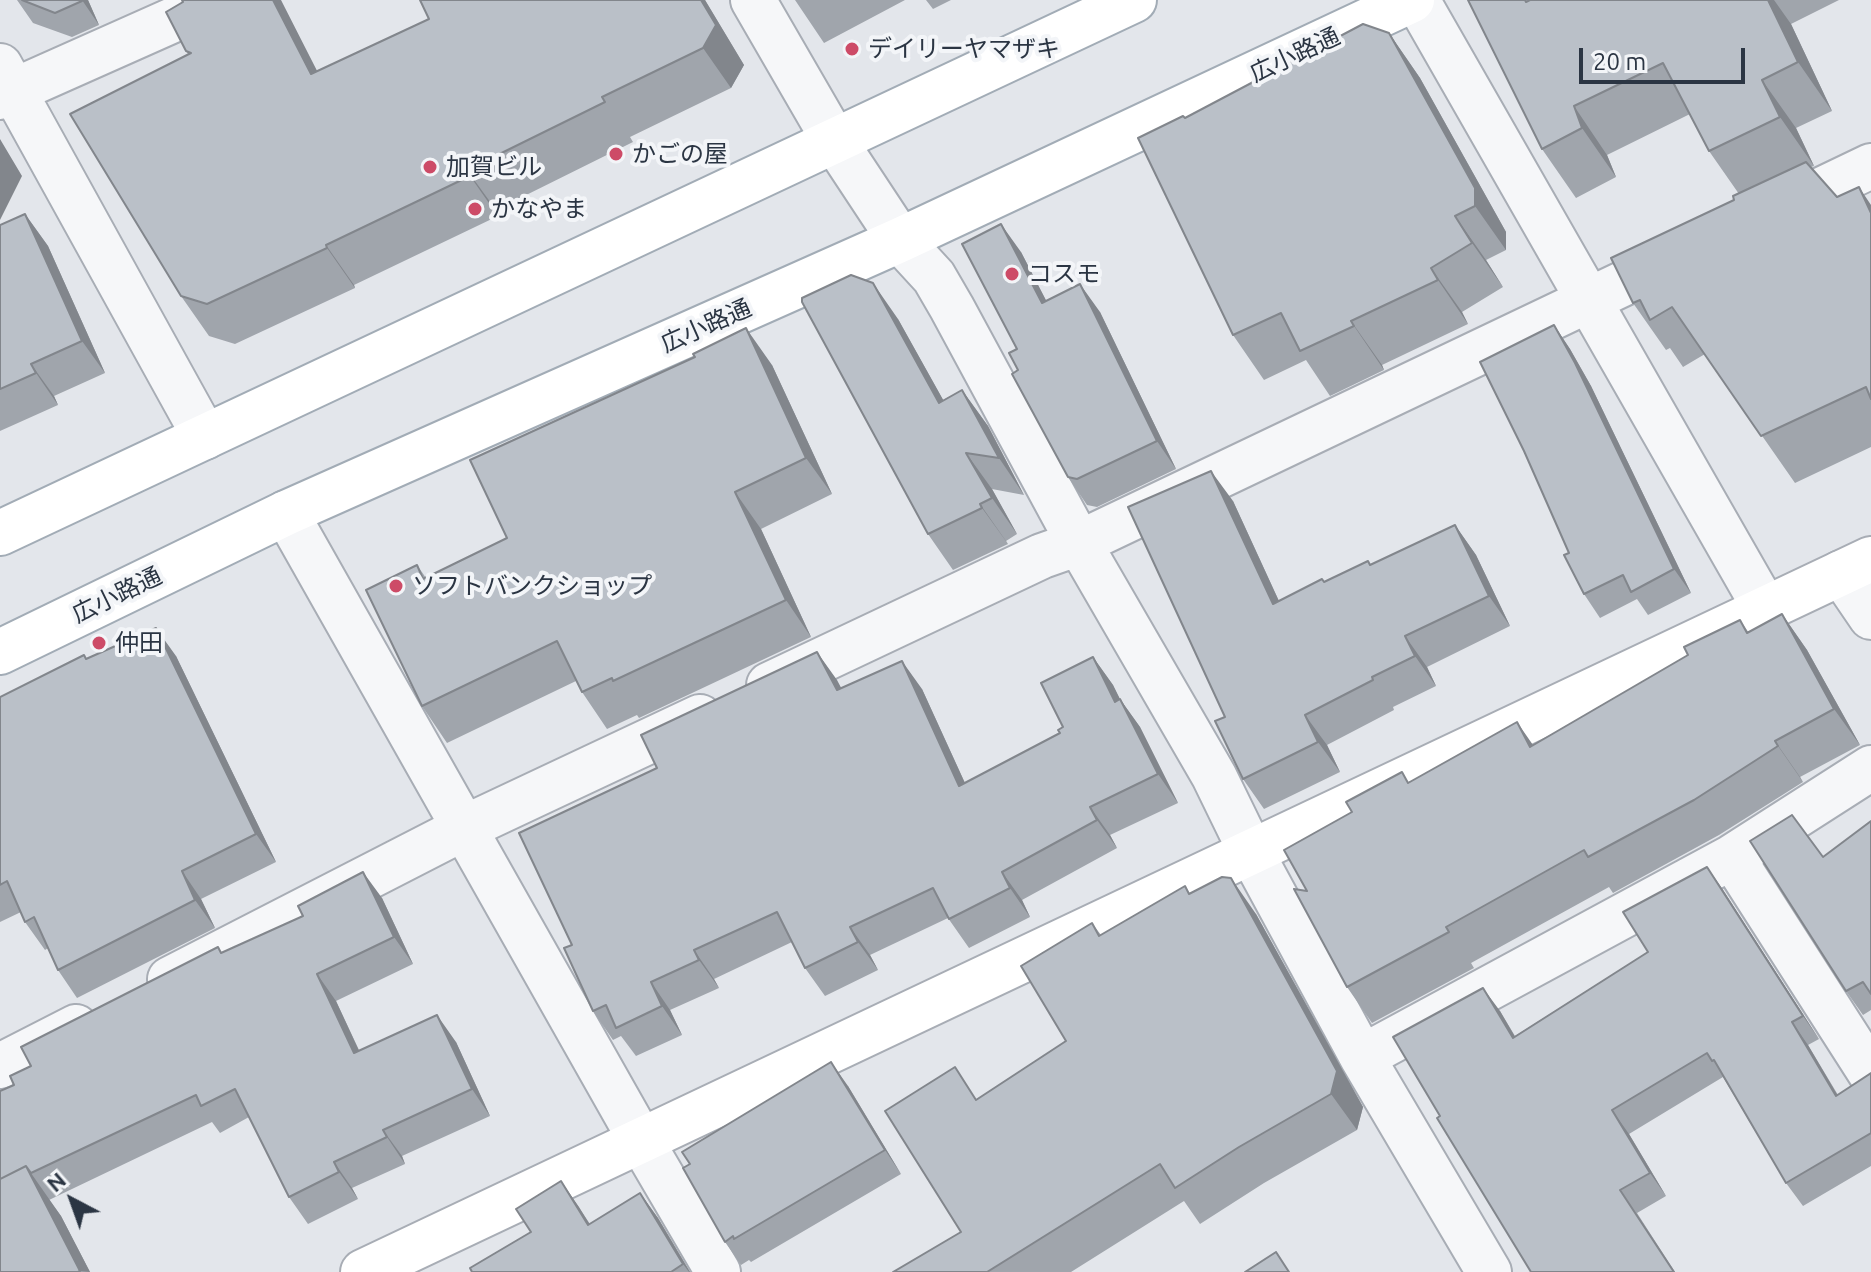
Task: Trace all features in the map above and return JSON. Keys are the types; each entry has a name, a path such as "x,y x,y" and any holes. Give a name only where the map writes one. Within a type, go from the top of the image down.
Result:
{"main road":[{"path":"0,533 1134,0"},
{"name":"広小路通","path":"0,652 286,513 900,240 1415,0"},
{"path":"363,1272 1856,566"}],"street":[{"path":"205,437 5,85 218,0"},
{"path":"753,0 834,140 900,240 934,277 1079,543 1214,776 1251,852 1362,1057 1489,1272"},
{"path":"1415,0 1766,610"},
{"path":"0,1066 464,828 1042,556 1079,543 1871,166"},
{"path":"286,513 718,1272"},
{"path":"1856,566 1871,617"},
{"path":"1362,1057 1732,857 1871,768"},
{"path":"1732,857 1871,1074"}],"building":[{"path":"22,0 82,0 82,1 55,13"},
{"path":"182,0 273,0 311,74 429,19 420,0 701,0 716,25 703,48 602,97 605,102 467,170 470,176 207,304 181,296 70,114 191,53 186,51 166,12"},
{"path":"1468,0 1768,0 1798,62 1762,80 1780,117 1709,151 1663,63 1574,106 1582,128 1542,149"},
{"path":"1363,24 1389,33 1475,188 1475,206 1455,216 1472,243 1431,268 1438,280 1351,321 1354,326 1300,351 1281,313 1233,335 1138,138 1183,116 1185,118"},
{"path":"1806,162 1837,197 1859,187 1871,213 1871,399 1866,387 1761,436 1672,307 1650,320 1640,300 1633,303 1611,258"},
{"path":"25,214 82,341 31,364 36,373 0,389 0,225"},
{"path":"1001,224 1042,303 1080,284 1157,441 1077,479 1068,477 1012,374 1018,370 1009,353 1017,349 962,244"},
{"path":"851,275 873,283 939,403 962,390 999,458 966,453 992,498 980,504 982,508 928,534 802,302 802,298"},
{"path":"1554,325 1674,569 1631,592 1623,575 1584,594 1564,555 1569,553 1524,451 1480,362"},
{"path":"746,328 806,458 735,492 786,600 613,681 612,678 582,692 557,641 422,706 366,590 417,565 423,579 507,538 470,460 695,357 693,354"},
{"path":"1211,471 1273,604 1322,579 1324,582 1368,561 1370,565 1455,525 1489,596 1405,636 1415,656 1305,715 1318,742 1243,779 1215,721 1225,717 1128,507"},
{"path":"1782,614 1834,709 1775,741 1778,746 1694,800 1588,857 1584,850 1446,927 1449,932 1347,987 1294,889 1307,891 1284,850 1352,812 1346,802 1402,772 1408,783 1517,722 1530,747 1688,655 1684,647 1740,620 1747,633"},
{"path":"156,628 256,834 182,871 195,900 58,970 34,917 25,922 7,881 0,885 0,697 84,655 86,659"},
{"path":"817,652 837,690 902,661 959,786 1060,733 1058,730 1063,727 1041,683 1093,657 1115,702 1120,699 1158,774 1090,807 1097,820 1002,872 1010,888 949,919 933,888 850,927 858,942 805,968 777,912 694,950 699,960 651,982 662,1006 616,1028 606,1005 593,1011 564,948 572,945 519,833 657,768 641,735"},
{"path":"1792,815 1823,857 1871,821 1871,994 1863,982 1846,991 1750,841"},
{"path":"1707,867 1803,1016 1792,1022 1836,1096 1871,1073 1871,1133 1786,1183 1707,1053 1612,1110 1650,1173 1620,1190 1674,1272 1531,1272 1437,1118 1440,1116 1393,1037 1483,988 1513,1038 1648,952 1623,912"},
{"path":"363,872 394,937 317,974 354,1053 437,1015 472,1089 383,1130 387,1137 334,1162 339,1172 289,1197 235,1089 201,1106 196,1095 31,1173 26,1166 0,1179 0,1091 14,1085 10,1076 31,1066 21,1047 218,947 221,953 303,916 298,906"},
{"path":"1222,877 1231,878 1337,1071 1331,1094 1175,1188 1160,1164 987,1272 893,1272 961,1232 885,1111 955,1067 976,1100 1066,1041 1021,966 1092,923 1099,936 1185,886 1189,894"},
{"path":"831,1062 885,1150 725,1242 683,1168 690,1164 682,1152"},
{"path":"26,1166 80,1271 0,1272 0,1179"},
{"path":"561,1181 588,1225 640,1193 683,1264 671,1272 472,1272 470,1268 531,1232 516,1209"},
{"path":"1276,1252 1289,1272 1245,1272"}],"place":[{"name":"デイリーヤマザキ","path":"852,49"},
{"name":"かごの屋","path":"616,154"},
{"name":"加賀ビル","path":"430,167"},
{"name":"かなやま","path":"475,209"},
{"name":"コスモ","path":"1012,274"},
{"name":"ソフトバンクショップ","path":"396,586"},
{"name":"仲田","path":"99,643"}]}
